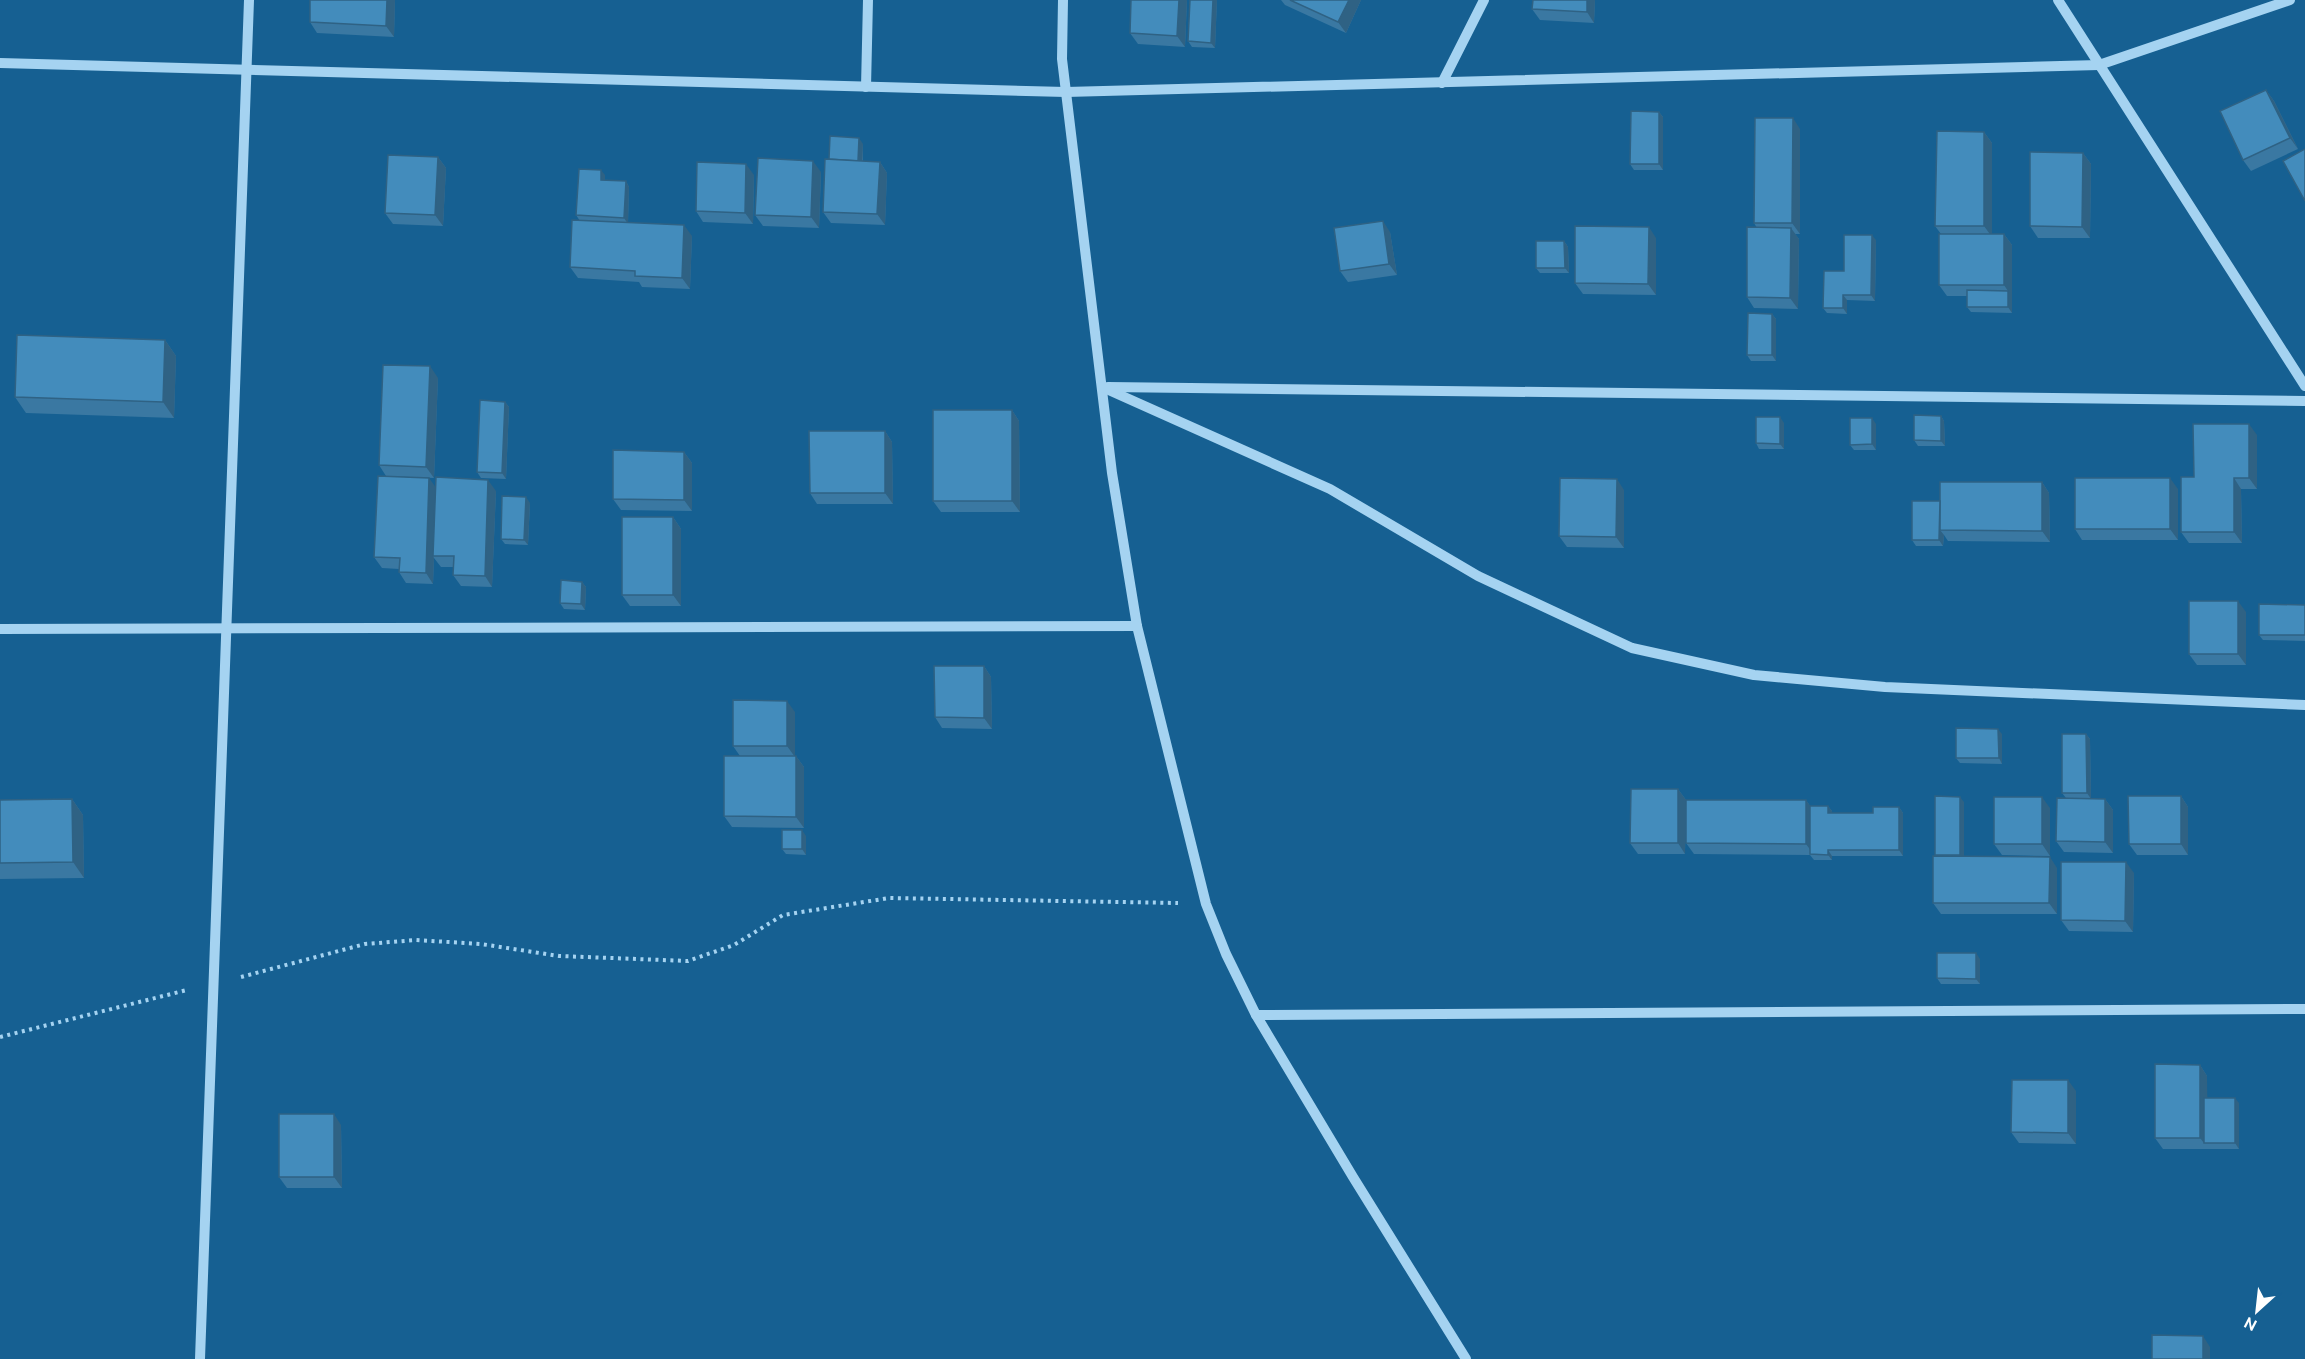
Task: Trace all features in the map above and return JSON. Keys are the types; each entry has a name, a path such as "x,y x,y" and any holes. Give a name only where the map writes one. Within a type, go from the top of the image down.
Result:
{"street":[{"path":"200,1359 249,0"},
{"path":"866,87 868,0"},
{"path":"1063,0 1062,59 1112,472 1137,626 1206,904 1226,954 1256,1016 1466,1359"},
{"path":"1442,83 1484,0"},
{"path":"2058,0 2305,386"},
{"path":"0,63 1066,92 2099,65 2290,0"},
{"path":"1102,387 2305,401"},
{"path":"1102,387 1330,489 1478,576 1632,648 1754,675 1885,687 2305,705"},
{"path":"0,629 1137,626"},
{"path":"1256,1016 2305,1009"}],"path":[{"path":"0,1037 365,944 417,940 481,944 559,956 688,961 734,945 783,915 889,898 1206,904"}],"building":[{"path":"310,0 387,0 386,26 310,22"},
{"path":"1131,0 1179,0 1177,36 1130,33"},
{"path":"1190,0 1213,0 1211,43 1188,41"},
{"path":"1290,0 1349,0 1338,22"},
{"path":"1533,0 1587,0 1587,12 1532,9"},
{"path":"2266,90 2290,138 2243,160 2220,111"},
{"path":"1631,111 1659,112 1659,164 1630,164"},
{"path":"1755,118 1793,118 1792,223 1754,223"},
{"path":"1937,131 1984,132 1984,226 1935,226"},
{"path":"830,136 859,138 858,161 829,159"},
{"path":"2305,149 2305,201 2283,161"},
{"path":"2030,152 2083,153 2082,227 2030,226"},
{"path":"388,155 438,157 435,215 385,213"},
{"path":"758,158 813,161 811,217 755,215"},
{"path":"825,159 880,162 877,214 823,212"},
{"path":"697,162 746,164 745,213 696,211"},
{"path":"579,169 601,170 601,180 626,181 624,218 576,215"},
{"path":"572,220 684,225 682,278 635,276 635,271 570,267"},
{"path":"1383,221 1389,264 1340,271 1334,228"},
{"path":"1575,226 1649,227 1648,284 1575,283"},
{"path":"1747,227 1791,228 1790,298 1747,297"},
{"path":"1939,234 2004,234 2004,285 1939,285"},
{"path":"1844,235 1872,235 1871,295 1843,295 1843,308 1823,308 1824,271 1844,271"},
{"path":"1536,241 1564,241 1565,268 1536,268"},
{"path":"1967,290 2008,291 2008,307 1967,307"},
{"path":"1748,313 1772,314 1772,355 1747,355"},
{"path":"17,335 165,340 163,402 15,397"},
{"path":"383,365 430,366 426,467 379,465"},
{"path":"480,400 505,402 502,473 477,472"},
{"path":"933,410 1012,410 1012,501 933,501"},
{"path":"1914,415 1941,416 1941,441 1914,440"},
{"path":"1756,417 1780,417 1780,444 1756,443"},
{"path":"1850,418 1872,418 1872,444 1850,445"},
{"path":"2193,424 2249,424 2249,478 2234,478 2234,532 2181,532 2181,477 2194,477"},
{"path":"809,431 885,431 885,493 810,493"},
{"path":"613,450 684,452 684,500 613,499"},
{"path":"378,476 429,478 426,573 399,572 400,558 374,557"},
{"path":"436,477 488,480 485,576 453,575 454,556 433,556"},
{"path":"1560,478 1617,479 1616,537 1559,536"},
{"path":"2075,478 2170,478 2170,529 2075,529"},
{"path":"1940,482 2042,482 2042,531 1940,530"},
{"path":"502,496 526,497 524,540 501,539"},
{"path":"1912,501 1940,501 1939,540 1912,540"},
{"path":"622,517 673,517 673,595 622,595"},
{"path":"561,580 582,582 581,604 560,603"},
{"path":"2189,601 2238,601 2238,654 2189,654"},
{"path":"2259,604 2305,605 2305,635 2259,635"},
{"path":"934,666 984,666 984,718 935,717"},
{"path":"733,700 787,701 787,746 733,746"},
{"path":"1956,728 1998,729 1999,758 1956,758"},
{"path":"2062,734 2086,734 2087,793 2062,793"},
{"path":"724,756 796,756 796,817 724,816"},
{"path":"1631,789 1678,789 1678,843 1630,843"},
{"path":"1935,796 1960,797 1960,855 1935,855"},
{"path":"2128,796 2181,796 2181,844 2129,844"},
{"path":"1994,797 2042,797 2042,844 1994,844"},
{"path":"2057,798 2105,799 2105,842 2056,841"},
{"path":"72,799 73,862 0,863 0,800"},
{"path":"1686,800 1806,800 1806,844 1686,843"},
{"path":"1810,806 1828,806 1828,813 1873,813 1873,807 1899,807 1899,850 1828,850 1828,855 1810,854"},
{"path":"782,830 802,830 802,849 782,849"},
{"path":"1933,856 2050,857 2049,903 1933,903"},
{"path":"2061,862 2126,862 2125,921 2061,920"},
{"path":"1937,953 1976,953 1976,979 1937,978"},
{"path":"2155,1064 2200,1065 2200,1138 2155,1138"},
{"path":"2012,1080 2068,1080 2068,1133 2011,1132"},
{"path":"2204,1098 2235,1098 2235,1143 2204,1143"},
{"path":"279,1114 334,1114 334,1177 279,1177"},
{"path":"2152,1335 2203,1336 2203,1359 2152,1359"}]}
